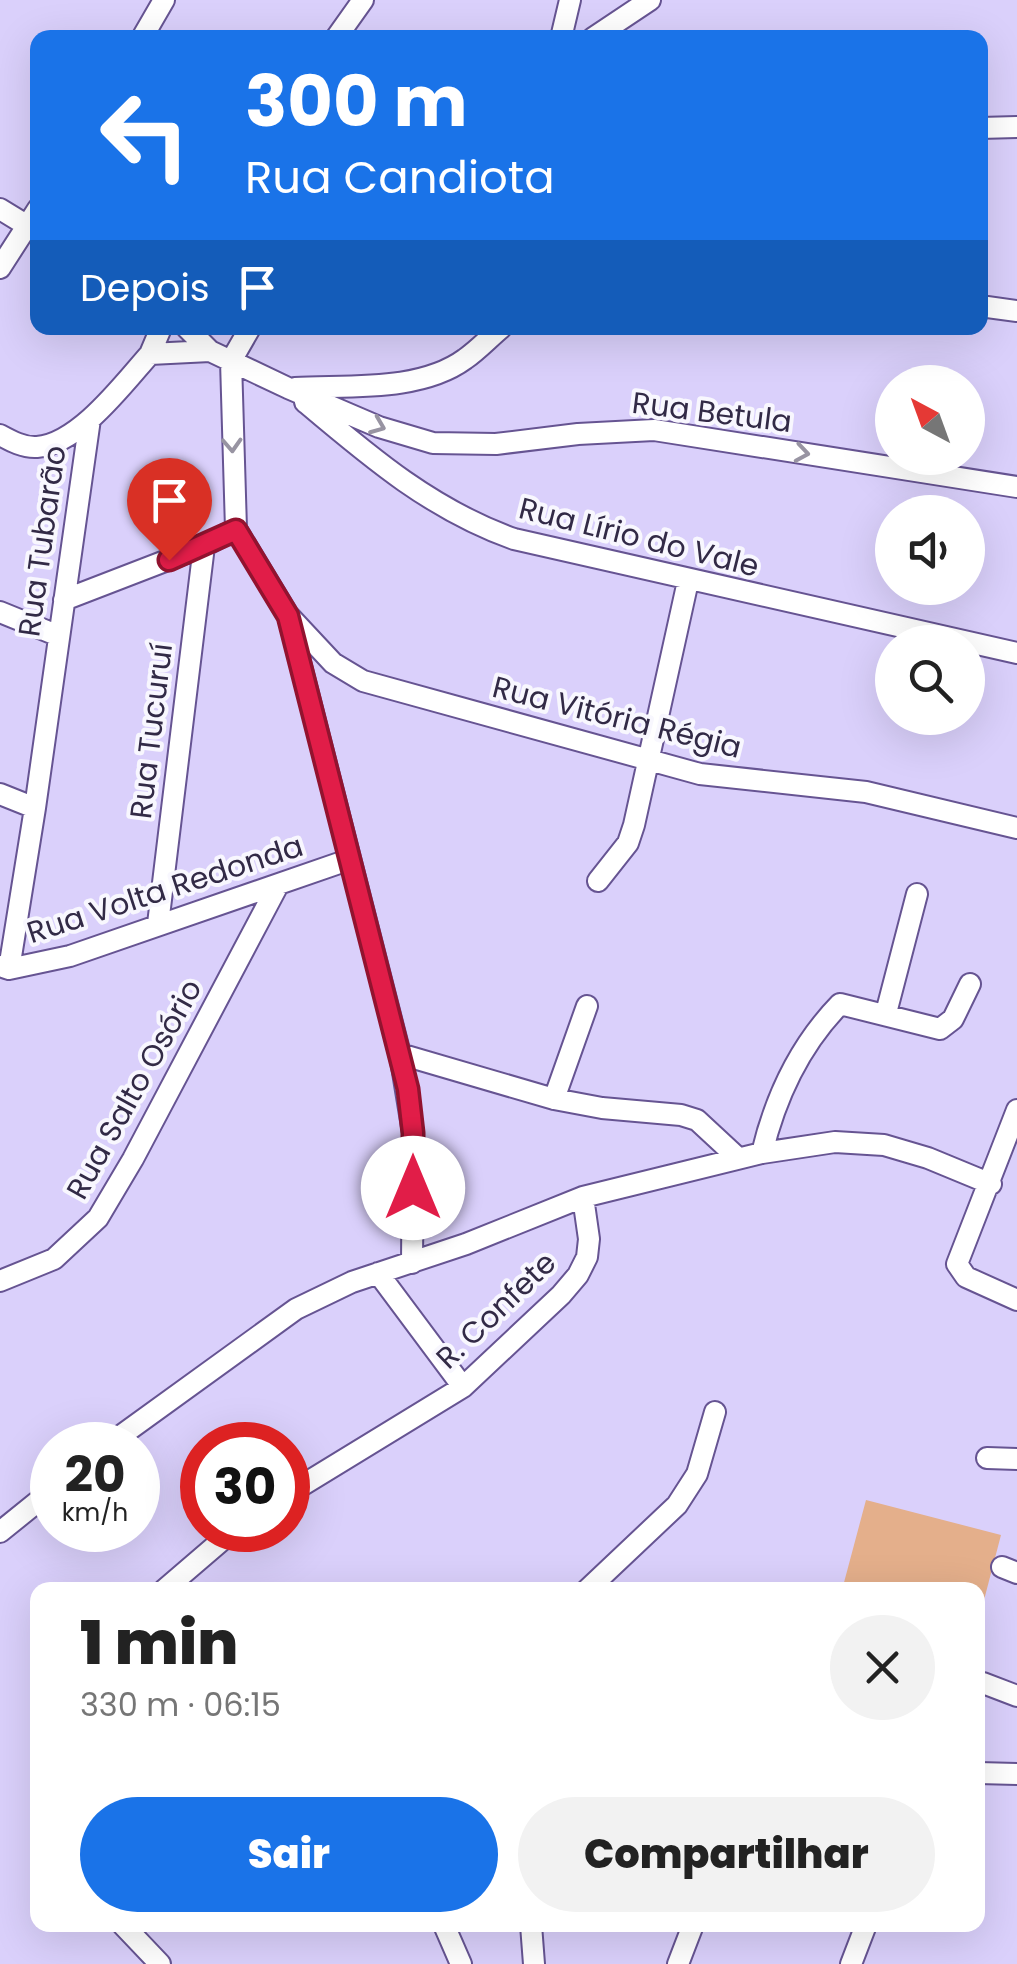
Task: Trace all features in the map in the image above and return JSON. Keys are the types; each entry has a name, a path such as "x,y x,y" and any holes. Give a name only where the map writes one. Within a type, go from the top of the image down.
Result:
{"street":[{"path":"147,30 164,0"},
{"path":"342,30 364,0"},
{"path":"563,30 570,0"},
{"path":"605,30 650,0"},
{"path":"988,128 1017,127"},
{"path":"0,209 30,220"},
{"path":"0,268 30,227"},
{"path":"988,307 1017,303"},
{"path":"988,307 1017,311"},
{"path":"0,435 24,446 51,444 90,418 150,354 157,335"},
{"path":"194,335 210,351 288,388 410,381 438,374 464,361 493,335"},
{"path":"246,335 231,361 236,530 288,616 400,1054 413,1133 412,1263"},
{"path":"150,354 210,351"},
{"name":"Rua Betula","path":"288,388 379,427 433,443 496,444 654,430 1017,487"},
{"name":"Rua Lírio do Vale","path":"288,388 407,486 489,530 542,547 1017,653"},
{"name":"Rua Tubarão","path":"4,968 35,808 90,418"},
{"path":"64,600 236,530"},
{"name":"Rua Tucuruí","path":"158,924 204,546"},
{"path":"598,881 621,854 631,834 688,581"},
{"path":"0,612 59,636"},
{"name":"Rua Vitória Régia","path":"288,616 352,677 718,778 866,792 1012,823"},
{"path":"0,794 35,808"},
{"name":"Rua Volta Redonda","path":"4,968 54,961 348,860"},
{"name":"Rua Salto Osório","path":"0,1281 54,1259 98,1218 278,885"},
{"path":"886,1014 917,894"},
{"path":"762,1153 780,1095 836,1007 844,1003 944,1027 957,1014 970,984"},
{"path":"554,1100 587,1006"},
{"path":"400,1054 554,1100 697,1120 738,1158"},
{"path":"1017,1110 957,1264 966,1277 1017,1300"},
{"path":"140,1422 296,1309 327,1292 583,1198 738,1158 834,1142 884,1145 990,1184"},
{"name":"R. Confete","path":"310,1481 464,1387 518,1338 578,1275 587,1257 589,1239 583,1198"},
{"path":"378,1273 464,1387"},
{"path":"595,1582 677,1505 697,1474 715,1412"},
{"path":"988,1458 1017,1459"},
{"path":"0,1532 30,1508"},
{"path":"173,1582 208,1552"},
{"path":"985,1684 1017,1696"},
{"path":"985,1773 1017,1774"},
{"path":"130,1932 160,1964"},
{"path":"447,1932 461,1964"},
{"path":"532,1932 534,1964"},
{"path":"678,1964 689,1932"},
{"path":"852,1964 863,1932"}],"shaded area":[{"path":"866,1500 1001,1535 985,1596 985,1582 844,1582"}],"route":[{"path":"169,560 236,530 288,616 408,1089 413,1188"}]}
